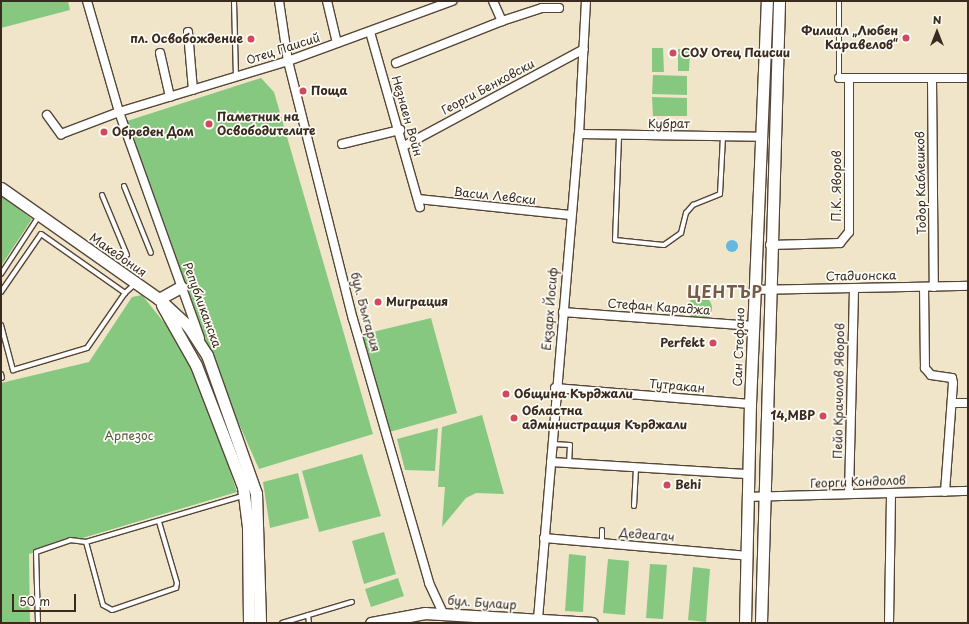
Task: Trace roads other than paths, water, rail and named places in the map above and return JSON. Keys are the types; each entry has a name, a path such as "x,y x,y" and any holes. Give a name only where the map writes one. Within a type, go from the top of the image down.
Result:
{"main road":[{"name":"Сан Стефано","path":"745,623 754,290 767,1"},
{"path":"761,623 770,245 779,1"},
{"path":"763,78 776,78"},
{"name":"Македония","path":"1,188 159,299 188,326 207,356"},
{"path":"181,287 159,299 196,365 244,495 249,623"},
{"name":"Републиканска","path":"207,356 256,493 260,623"},
{"path":"244,495 256,493"},
{"name":"бул. Булаир","path":"371,623 410,614 446,618 517,618 592,623"},
{"path":"506,623 517,618"}],"street":[{"name":"Републиканска","path":"87,1 118,112 207,356"},
{"name":"бул. България","path":"279,1 288,61 353,319 429,583 446,618"},
{"path":"327,1 338,43"},
{"name":"Отец Паисий","path":"47,115 61,134 118,112 288,61 452,1"},
{"path":"493,1 502,21"},
{"name":"Екзарх Йосиф","path":"538,620 551,462 555,388 563,312 570,215 579,134 586,1"},
{"path":"396,63 502,21 542,8 559,8"},
{"path":"188,32 194,90"},
{"name":"Незнаен Войн","path":"370,32 400,130 419,203"},
{"name":"Георги Бенковски","path":"404,146 584,49"},
{"path":"160,53 170,97"},
{"path":"839,78 968,78"},
{"name":"П.К. Яворов","path":"770,245 840,243 849,232 849,78"},
{"name":"Тодор Каблешков","path":"932,78 934,287"},
{"path":"342,144 400,130"},
{"name":"Кубрат","path":"579,134 619,137 760,137"},
{"name":"Васил Левски","path":"419,203 570,215"},
{"name":"Стадионска","path":"754,290 968,286"},
{"path":"924,287 925,368 931,375 952,378 954,403 945,492"},
{"name":"Пейо Крачолов Яворов","path":"849,494 854,288"},
{"name":"Стефан Караджа","path":"563,312 753,326"},
{"name":"Тутракан","path":"555,388 750,404"},
{"path":"954,403 968,403"},
{"path":"551,462 750,474"},
{"name":"Георги Кондолов","path":"749,497 968,491"},
{"path":"889,623 891,493"},
{"name":"Дедеагач","path":"544,538 748,556"}],"lane":[{"path":"234,1 236,77"},
{"path":"839,1 839,78"},
{"path":"619,137 615,240 664,245 681,233 686,213 693,205 720,194 723,136"},
{"path":"124,186 151,253"},
{"path":"102,195 127,255"},
{"path":"1,274 40,215"},
{"path":"1,292 41,234 125,293"},
{"path":"1,325 12,370 87,348 125,293 135,283"},
{"path":"552,444 570,445 569,463"},
{"path":"634,506 636,467"},
{"path":"38,623 36,552 70,540 86,542 159,522 244,495"},
{"path":"86,542 103,605 112,610 176,588 178,583 159,522"},
{"path":"602,530 602,543"},
{"path":"282,623 352,602"},
{"path":"308,615 309,623"}],"water":[{"path":"730,240 734,240 738,246 734,252 730,252 726,248 726,244"}],"place":[{"name":"Филиал „Любен Каравелов“","path":"906,38"},
{"name":"пл. Освобождение","path":"251,39"},
{"name":"СОУ Отец Паисии","path":"673,53"},
{"name":"Поща","path":"303,91"},
{"name":"Паметник на Освободителите","path":"209,124"},
{"name":"Обреден Дом","path":"104,132"},
{"name":"Миграция","path":"378,302"},
{"name":"Perfekt","path":"713,343"},
{"name":"Община Кърджали","path":"506,394"},
{"name":"14,МВР","path":"823,416"},
{"name":"Областна администрация Кърджали","path":"514,418"},
{"name":"Behi","path":"667,485"}],"district":[{"name":"ЦЕНТЪР","path":"725,291"}],"park label":[{"name":"Арпезос","path":"129,436"}]}
